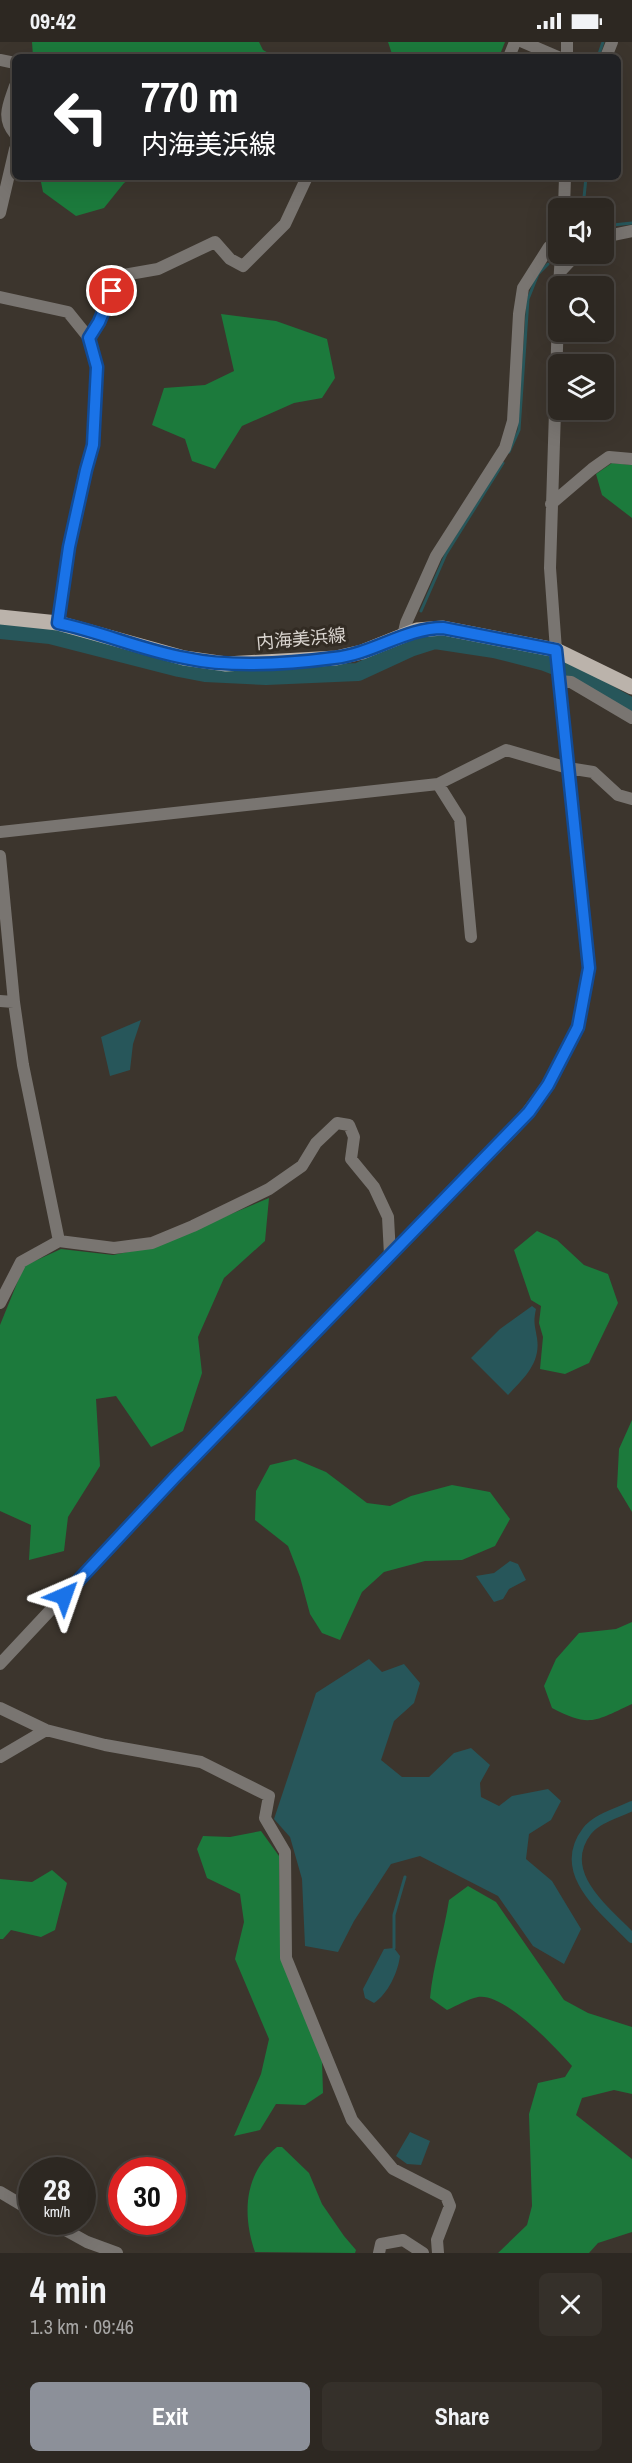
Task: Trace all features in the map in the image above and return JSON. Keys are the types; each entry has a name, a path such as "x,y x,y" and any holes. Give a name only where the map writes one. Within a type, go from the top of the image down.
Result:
{"main road":[{"name":"内海美浜線","path":"0,616 58,623 184,658 226,664 336,658 362,652 426,628 443,628 556,655 632,687"}],"street":[{"path":"523,42 551,54"},
{"path":"12,95 6,113 12,130"},
{"path":"0,213 12,162"},
{"path":"89,338 99,322 118,276 158,269 215,242 230,259 243,266 285,224 306,180"},
{"path":"564,198 565,180"},
{"path":"614,235 632,231"},
{"path":"403,636 406,623 436,556 505,448 513,421 519,314 523,288 548,249"},
{"path":"560,264 560,276"},
{"path":"560,272 568,264"},
{"path":"0,297 68,312 89,338 97,367 93,445 69,547 58,623"},
{"path":"0,1664 175,1477 529,1112 548,1085 578,1027 589,968 556,655 550,568 557,342"},
{"path":"551,504 592,468 609,457 632,459"},
{"path":"559,678 571,682 632,718"},
{"path":"0,832 438,784 506,750 568,768 593,772 618,795 632,799"},
{"path":"438,784 460,819 471,937"},
{"path":"0,856 14,1002 23,1065 59,1241"},
{"path":"0,1001 14,1002"},
{"path":"0,1302 21,1262 59,1241 114,1248 152,1243 269,1189 302,1166 316,1143 337,1123 349,1125 354,1137 351,1160 374,1187 388,1217 390,1255"},
{"path":"0,1708 46,1730 105,1745 201,1762 269,1796 265,1818 285,1852 286,1958 352,2120 393,2169 446,2196 450,2206 436,2240 438,2253"},
{"path":"0,1757 46,1730"},
{"path":"0,2192 18,2203"},
{"path":"74,2235 117,2253"},
{"path":"379,2253 381,2244 403,2240 423,2253"}],"green space":[{"path":"32,42 259,42 263,50 270,54 33,54"},
{"path":"388,42 505,42 500,54 392,54"},
{"path":"41,180 128,180 104,208 76,216 43,192"},
{"path":"221,314 276,321 327,339 335,378 322,398 294,403 242,426 215,469 192,461 185,439 152,425 164,388 205,385 234,371"},
{"path":"612,463 632,465 632,518 602,495 596,474"},
{"path":"269,1198 265,1241 224,1278 198,1337 202,1373 183,1431 151,1447 116,1396 96,1399 100,1466 68,1517 64,1551 29,1560 31,1525 0,1511 0,1325 24,1266 61,1249 113,1255 152,1247"},
{"path":"537,1231 557,1240 584,1265 608,1274 618,1303 589,1363 565,1374 540,1369 543,1337 539,1323 541,1306 531,1300 514,1250"},
{"path":"632,1420 632,1512 617,1487 619,1449"},
{"path":"295,1459 326,1472 367,1503 390,1506 411,1496 452,1485 490,1492 510,1519 495,1546 462,1560 425,1561 384,1572 362,1592 340,1640 322,1633 310,1614 300,1577 288,1546 255,1520 256,1491 270,1465"},
{"path":"632,1622 632,1704 592,1720 575,1718 552,1708 544,1686 556,1659 579,1633 616,1629"},
{"path":"261,1831 279,1856 281,1957 322,2061 323,2093 305,2105 276,2104 260,2130 234,2136 261,2074 269,2039 235,1959 244,1922 240,1894 207,1878 197,1849 203,1836 230,1837"},
{"path":"52,1870 67,1883 55,1930 41,1937 11,1930 3,1939 0,1939 0,1879 32,1882"},
{"path":"468,1886 496,1902 564,2000 588,2013 632,2027 632,2094 614,2090 582,2098 576,2115 632,2159 632,2232 598,2243 589,2253 498,2253 527,2225 532,2206 529,2114 538,2083 565,2077 572,2066 529,2023 502,2003 478,1997 447,2010 430,1998 449,1900"},
{"path":"277,2147 282,2147 309,2173 322,2204 356,2250 355,2253 255,2252 248,2224 249,2195 258,2169"}],"water":[{"path":"141,1020 133,1044 130,1070 110,1076 101,1037"},
{"path":"532,1306 536,1309 534,1321 538,1347 534,1363 508,1395 471,1358 500,1329"},
{"path":"510,1561 518,1564 526,1580 509,1589 503,1599 494,1602 476,1576 494,1573"},
{"path":"369,1659 382,1672 404,1664 420,1683 414,1703 394,1721 381,1760 402,1777 429,1777 454,1753 471,1748 490,1765 480,1783 481,1797 499,1806 512,1796 548,1789 561,1801 551,1820 529,1834 526,1859 552,1881 581,1929 564,1964 533,1946 498,1896 420,1856 391,1864 354,1921 338,1952 305,1946 302,1879 290,1837 274,1819 316,1693"},
{"path":"394,1948 400,1956 397,1969 388,1988 374,2003 365,1998 363,1989 384,1949"},
{"path":"410,2132 430,2141 421,2165 407,2164 396,2156"}],"waterway":[{"path":"599,54 603,42"},
{"path":"584,198 586,180"},
{"path":"614,225 632,223"},
{"path":"509,452 519,430 528,299 538,274 548,264"},
{"path":"421,611 446,554 503,463"},
{"path":"0,630 50,635 205,673 266,676 358,672 410,648 435,640 494,649 545,662 568,671 632,707"},
{"path":"632,1806 591,1826 579,1847 577,1862 580,1876 587,1890 632,1938"},
{"path":"394,1948 394,1915 405,1877"}],"route":[{"path":"64,1596 175,1477 529,1112 548,1085 578,1027 589,968 556,650 443,628 426,628 362,652 336,658 226,664 184,658 58,623 69,547 93,445 97,367 89,338 99,322 112,291"}]}
